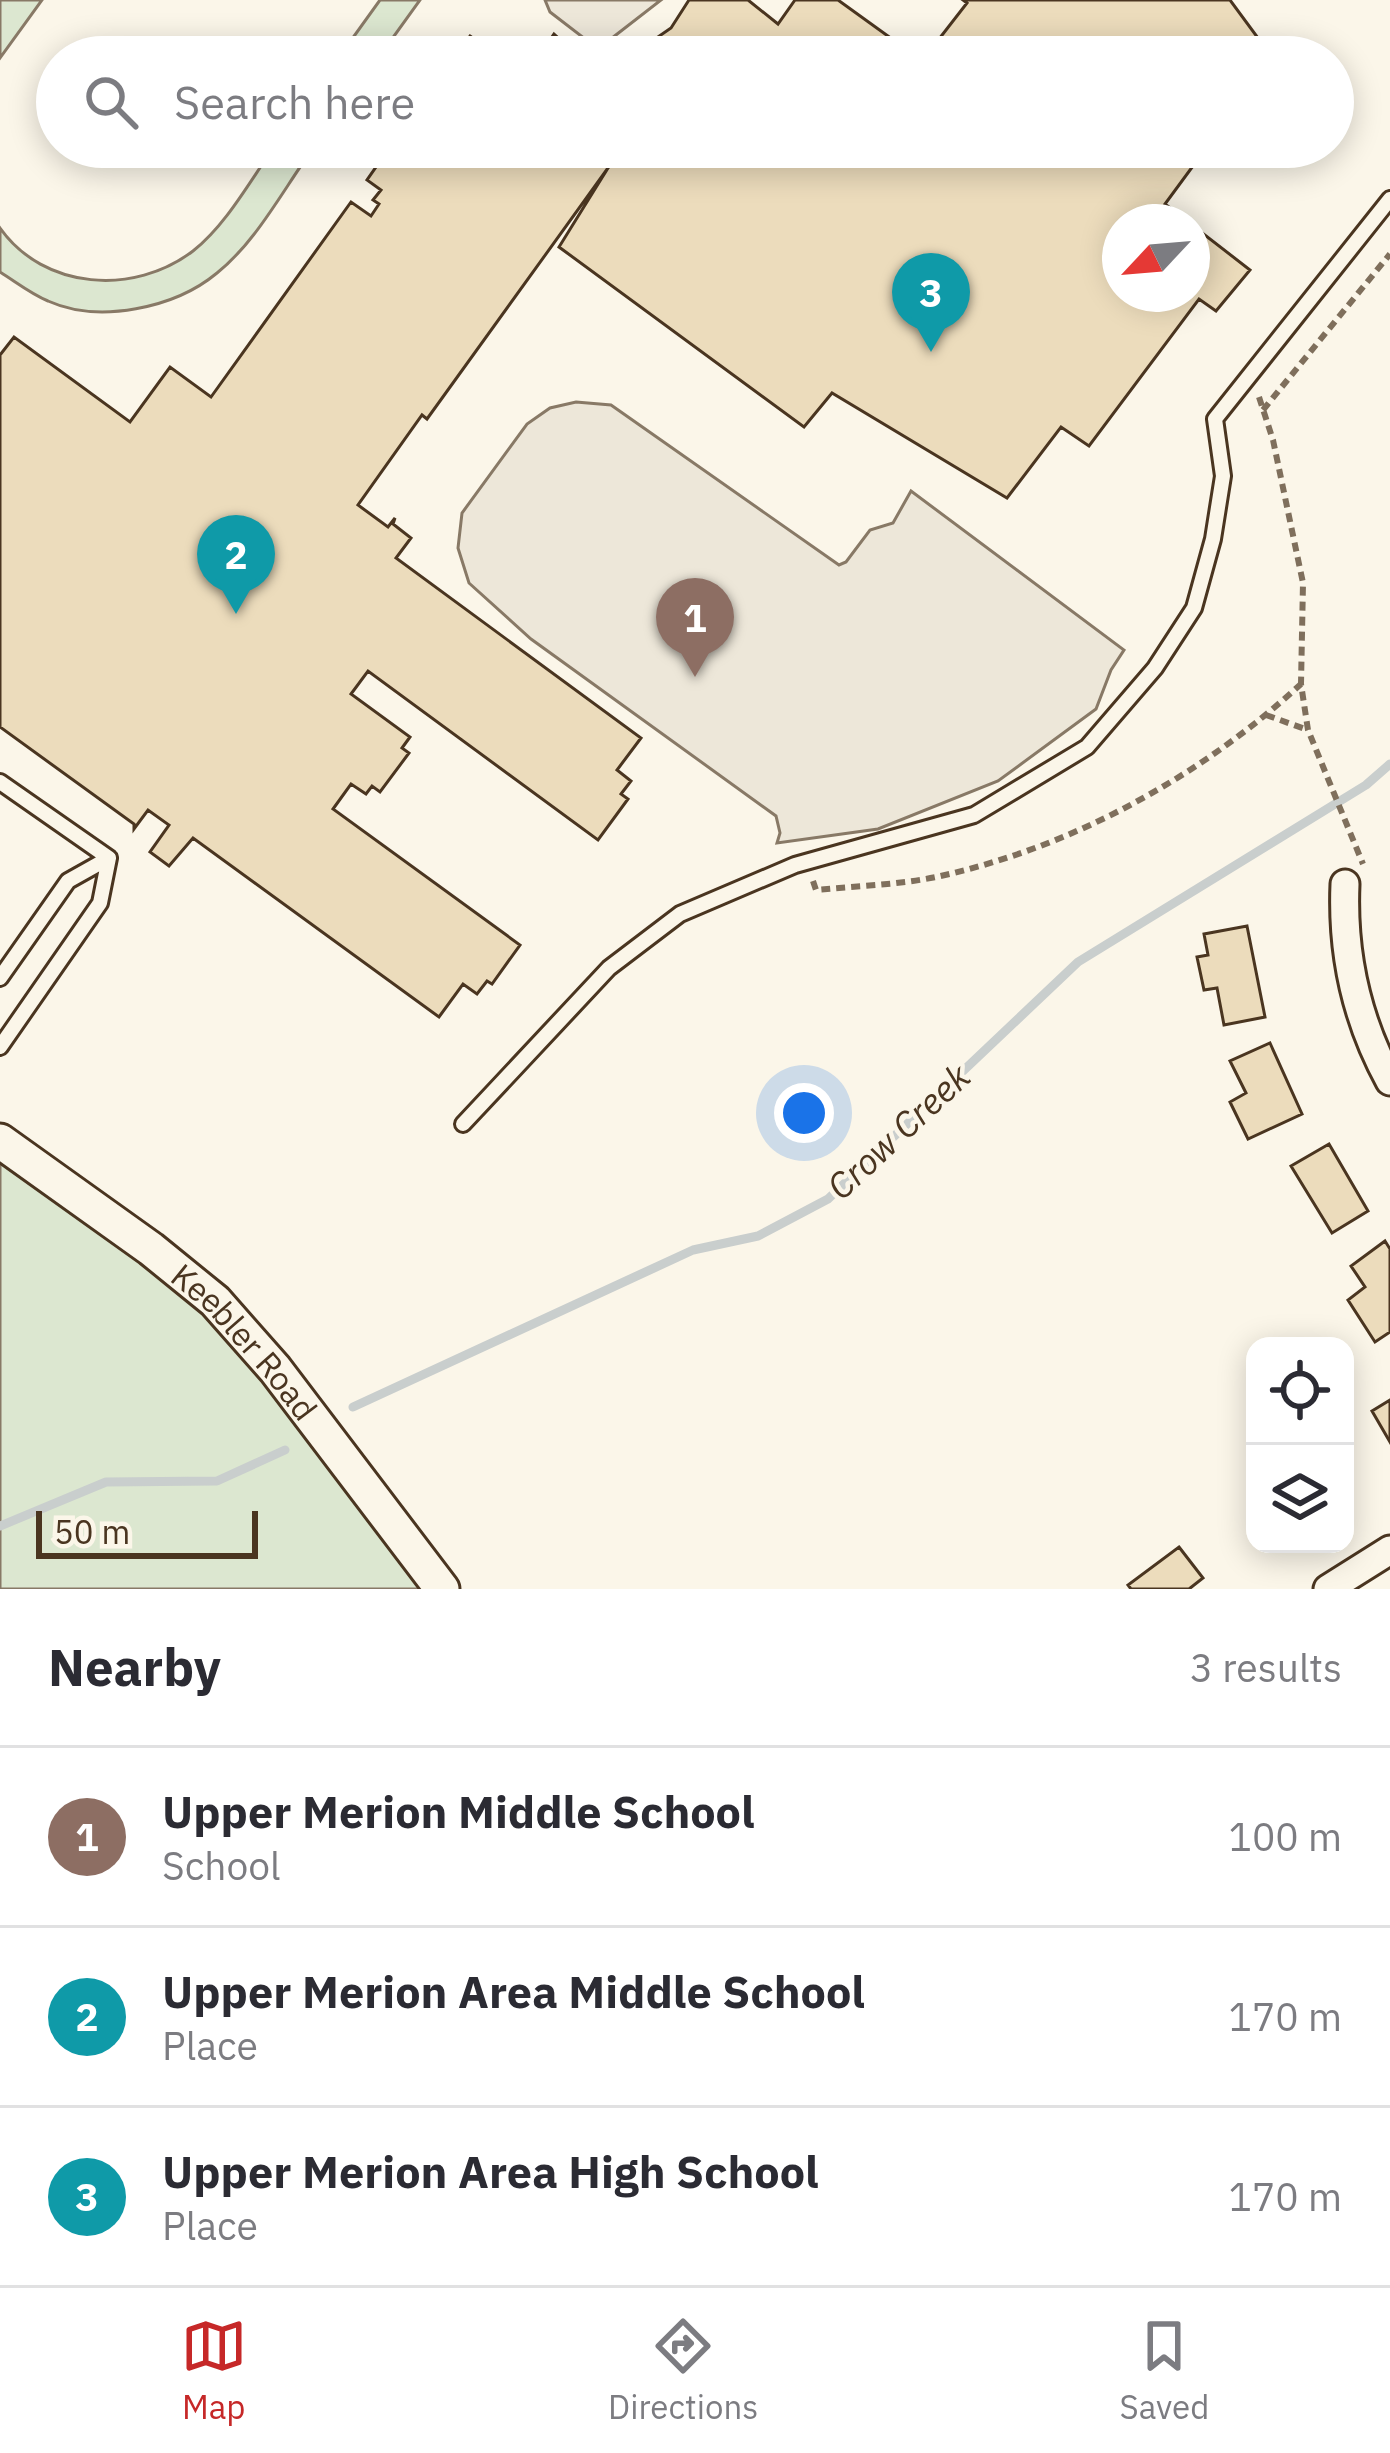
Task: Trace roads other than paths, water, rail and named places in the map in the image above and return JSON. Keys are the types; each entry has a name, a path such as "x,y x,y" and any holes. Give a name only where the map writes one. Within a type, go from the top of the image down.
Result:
{"street":[{"path":"1345,884 1344,930 1352,981 1365,1028 1390,1081"},
{"name":"Keebler Road","path":"0,1141 215,1301 275,1370 442,1589"},
{"path":"1328,1589 1390,1550"}],"lane":[{"path":"463,1124 609,968 680,914 807,862 974,815 1087,747 1155,668 1194,608 1213,539 1223,476 1215,419 1390,199"},
{"path":"0,782 109,858"},
{"path":"0,978 68,881 109,858"},
{"path":"0,1047 100,903 109,858"}],"waterway":[{"name":"Crow Creek","path":"353,1407 693,1250 758,1236 828,1199 1078,962 1366,785 1390,764"},
{"name":"Crow Creek","path":"0,1526 106,1482 217,1481 285,1450"}],"place":[{"name":"Upper Merion Area High School","path":"931,352"},
{"name":"Upper Merion Area Middle School","path":"236,614"},
{"name":"Upper Merion Middle School","path":"695,677"}]}
